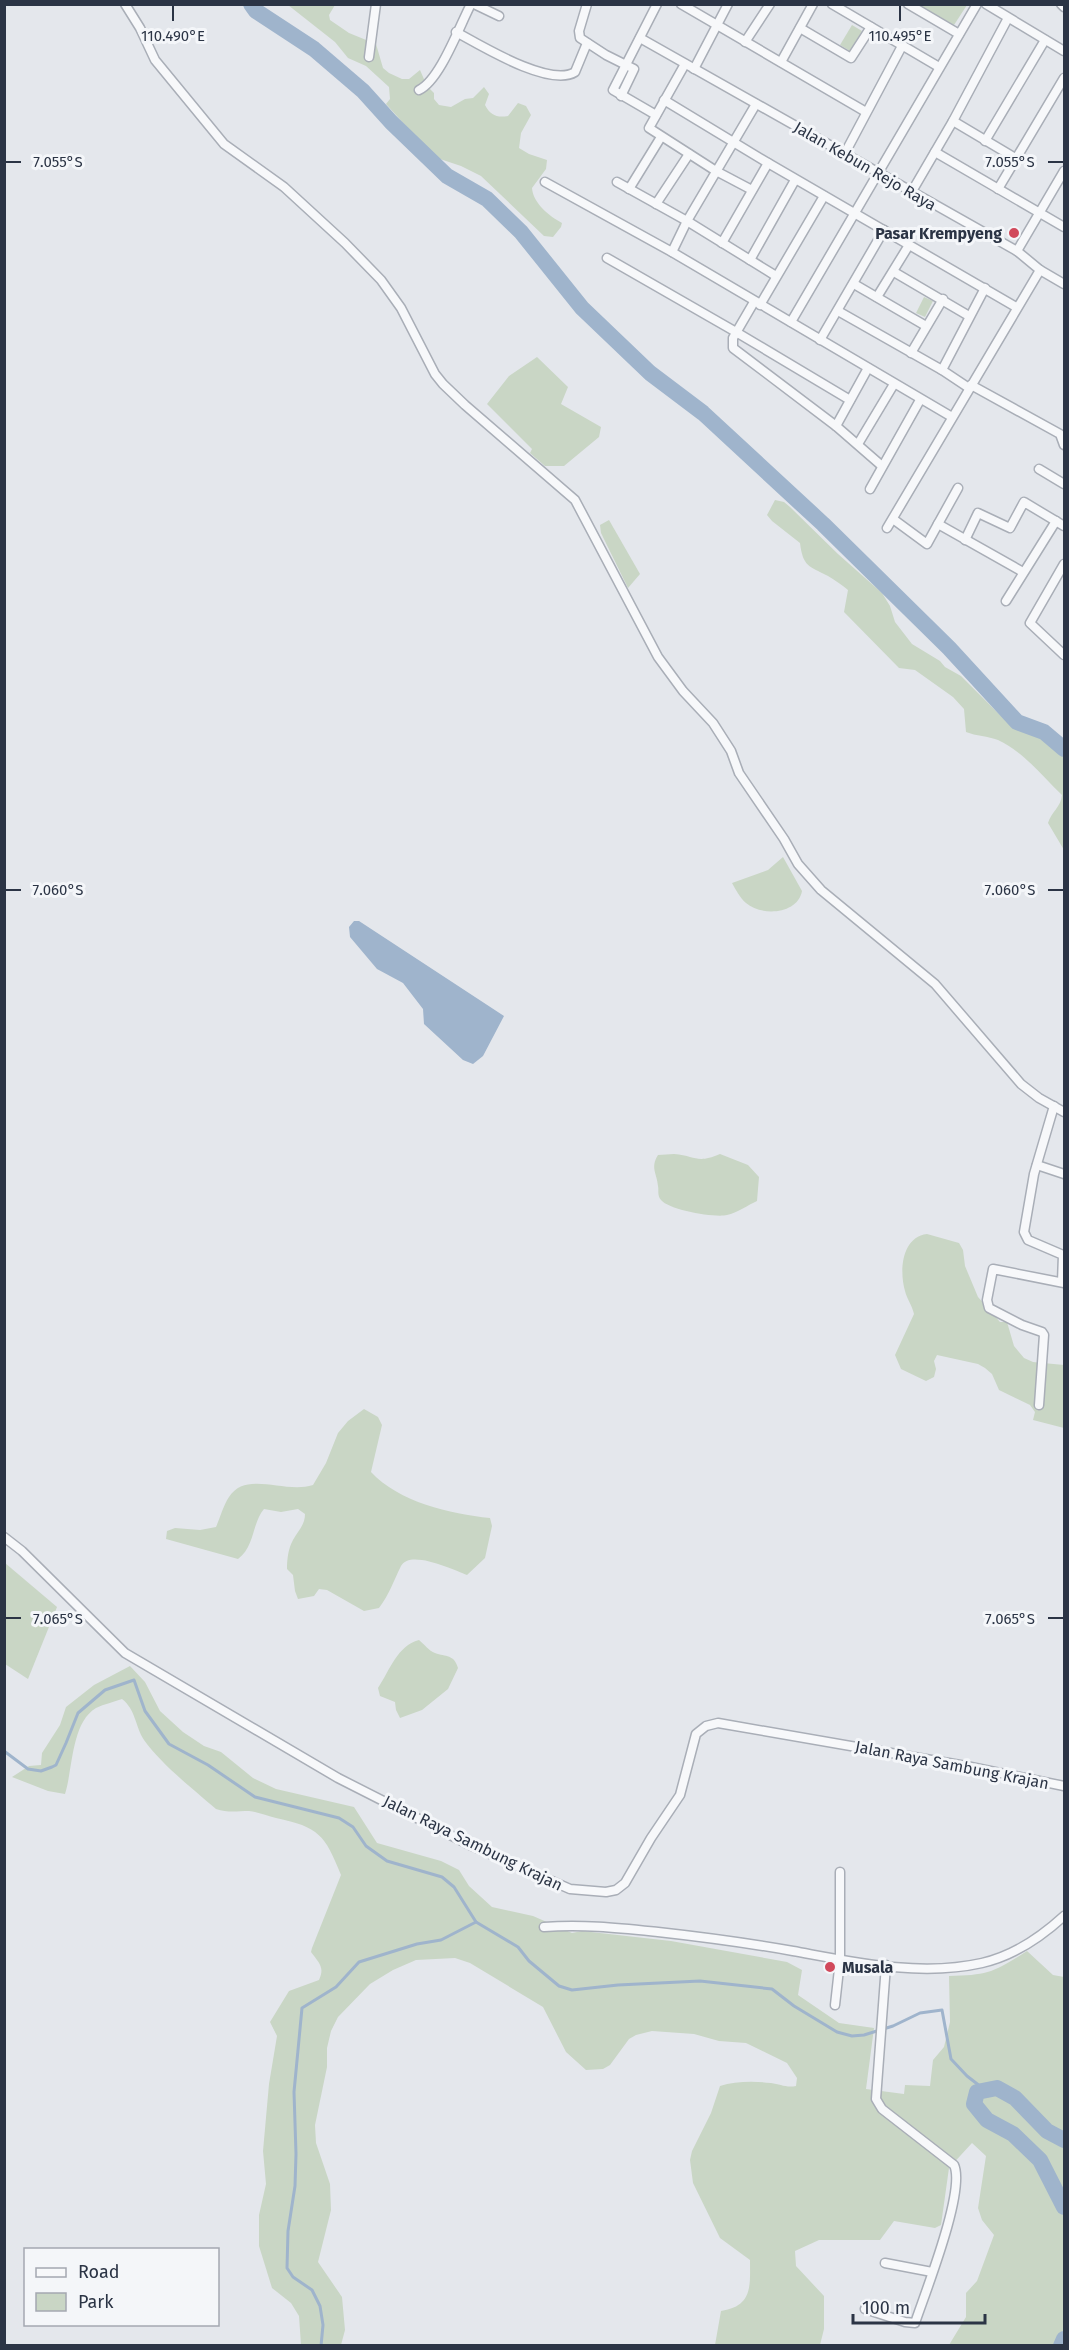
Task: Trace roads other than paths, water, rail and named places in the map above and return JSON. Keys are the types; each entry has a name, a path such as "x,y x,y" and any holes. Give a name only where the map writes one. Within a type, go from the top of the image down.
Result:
{"street":[{"path":"125,4 140,28 155,60 224,144 284,187 345,243 381,280 401,308 435,374 443,384 575,500 658,657 683,691 713,723 731,751 739,773 784,839 798,864 820,890 935,984 1021,1084 1039,1098 1065,1112"},
{"path":"369,57 375,4"},
{"path":"419,90 425,87 436,74 472,4 499,16"},
{"path":"587,4 579,33 580,38 634,70 621,96 656,115"},
{"path":"625,64 657,4"},
{"path":"694,69 728,4"},
{"path":"746,42 770,4"},
{"path":"781,62 813,4"},
{"path":"832,4 939,68"},
{"path":"908,4 959,34"},
{"path":"791,322 854,213 879,175 976,4"},
{"path":"986,4 1065,51"},
{"path":"683,5 866,112"},
{"path":"911,193 953,121 1008,18"},
{"path":"800,28 851,58 871,27"},
{"path":"456,32 503,57 555,75 575,72 587,43"},
{"name":"Jalan Kebun Rejo Raya","path":"640,38 1017,251 1040,270 1065,284"},
{"path":"985,141 1045,40"},
{"path":"844,155 902,46"},
{"path":"684,64 648,127 716,171 752,190"},
{"path":"998,189 1065,78"},
{"path":"664,100 795,180 1016,307"},
{"path":"672,252 687,221 756,104"},
{"path":"953,121 1017,159"},
{"path":"629,189 661,137"},
{"path":"935,152 1065,227"},
{"path":"656,204 689,154"},
{"path":"722,243 768,164"},
{"path":"1017,251 1065,171"},
{"path":"750,260 795,180"},
{"path":"545,182 672,252 952,417"},
{"path":"616,182 687,221 776,276"},
{"path":"824,196 776,276 736,332 732,342 736,351 836,426 882,466"},
{"path":"820,340 884,231"},
{"path":"877,297 909,245"},
{"path":"607,258 850,400"},
{"path":"887,528 1040,270"},
{"path":"894,272 969,316"},
{"path":"854,284 926,326"},
{"path":"942,370 985,288"},
{"path":"910,353 942,299"},
{"path":"838,311 910,353 1060,434 1065,445"},
{"path":"836,426 868,368"},
{"path":"858,444 894,384"},
{"path":"870,489 920,400"},
{"path":"1039,469 1065,484"},
{"path":"893,519 927,544 957,488"},
{"path":"965,540 978,513 1010,528 1024,502 1065,526"},
{"path":"1006,601 1056,521"},
{"path":"938,524 1023,572"},
{"path":"1065,564 1030,623 1065,655"},
{"path":"1039,1405 1044,1335 1042,1332 1022,1325 989,1308 987,1300 993,1269 1063,1282 1063,1255 1028,1240 1024,1232 1037,1165 1054,1106"},
{"path":"1037,1165 1065,1174"},
{"name":"Jalan Raya Sambung Krajan","path":"4,1537 22,1551 125,1653 338,1778 472,1846 570,1889 606,1892 616,1890 625,1882 680,1795 696,1734 706,1726 718,1723 966,1766 1065,1786"},
{"path":"835,2005 840,1960 840,1872"},
{"path":"544,1927 602,1926 720,1939 840,1960 932,1967 983,1962 1020,1948 1049,1930 1065,1916"},
{"path":"865,2309 915,2323 955,2199 958,2177 956,2168 877,2104 886,1965"},
{"path":"885,2263 933,2272"}],"water":[{"path":"354,921 359,921 504,1016 483,1056 473,1064 463,1060 424,1024 423,1009 403,983 377,969 350,937 349,927"}],"waterway":[{"path":"251,4 256,11 314,49 363,91 391,122 447,176 487,199 521,232 582,308 650,373 703,413 823,524 949,648 1017,722 1044,732 1064,749"},
{"path":"4,1751 28,1769 41,1771 56,1765 78,1713 105,1690 134,1680 145,1711 169,1744 208,1765 255,1797 339,1818 353,1827 366,1846 387,1861 442,1877 454,1887 476,1922"},
{"path":"321,2346 323,2325 320,2306 312,2290 293,2277 287,2268 288,2231 295,2186 294,2092 302,2008 336,1987 359,1962 417,1944 441,1940 476,1922 518,1947 529,1961 559,1986 572,1990 700,1981 772,1989 794,2006 837,2032 852,2036 864,2035 893,2026 920,2013 942,2010 951,2059 985,2090"},
{"path":"1064,2140 1047,2131 1015,2098 997,2088 977,2092 974,2104 987,2120 1013,2134 1040,2160 1064,2207"},
{"path":"1061,2346 1064,2339"}],"place":[{"name":"Pasar Krempyeng","path":"1014,233"},
{"name":"Musala","path":"830,1967"}]}
